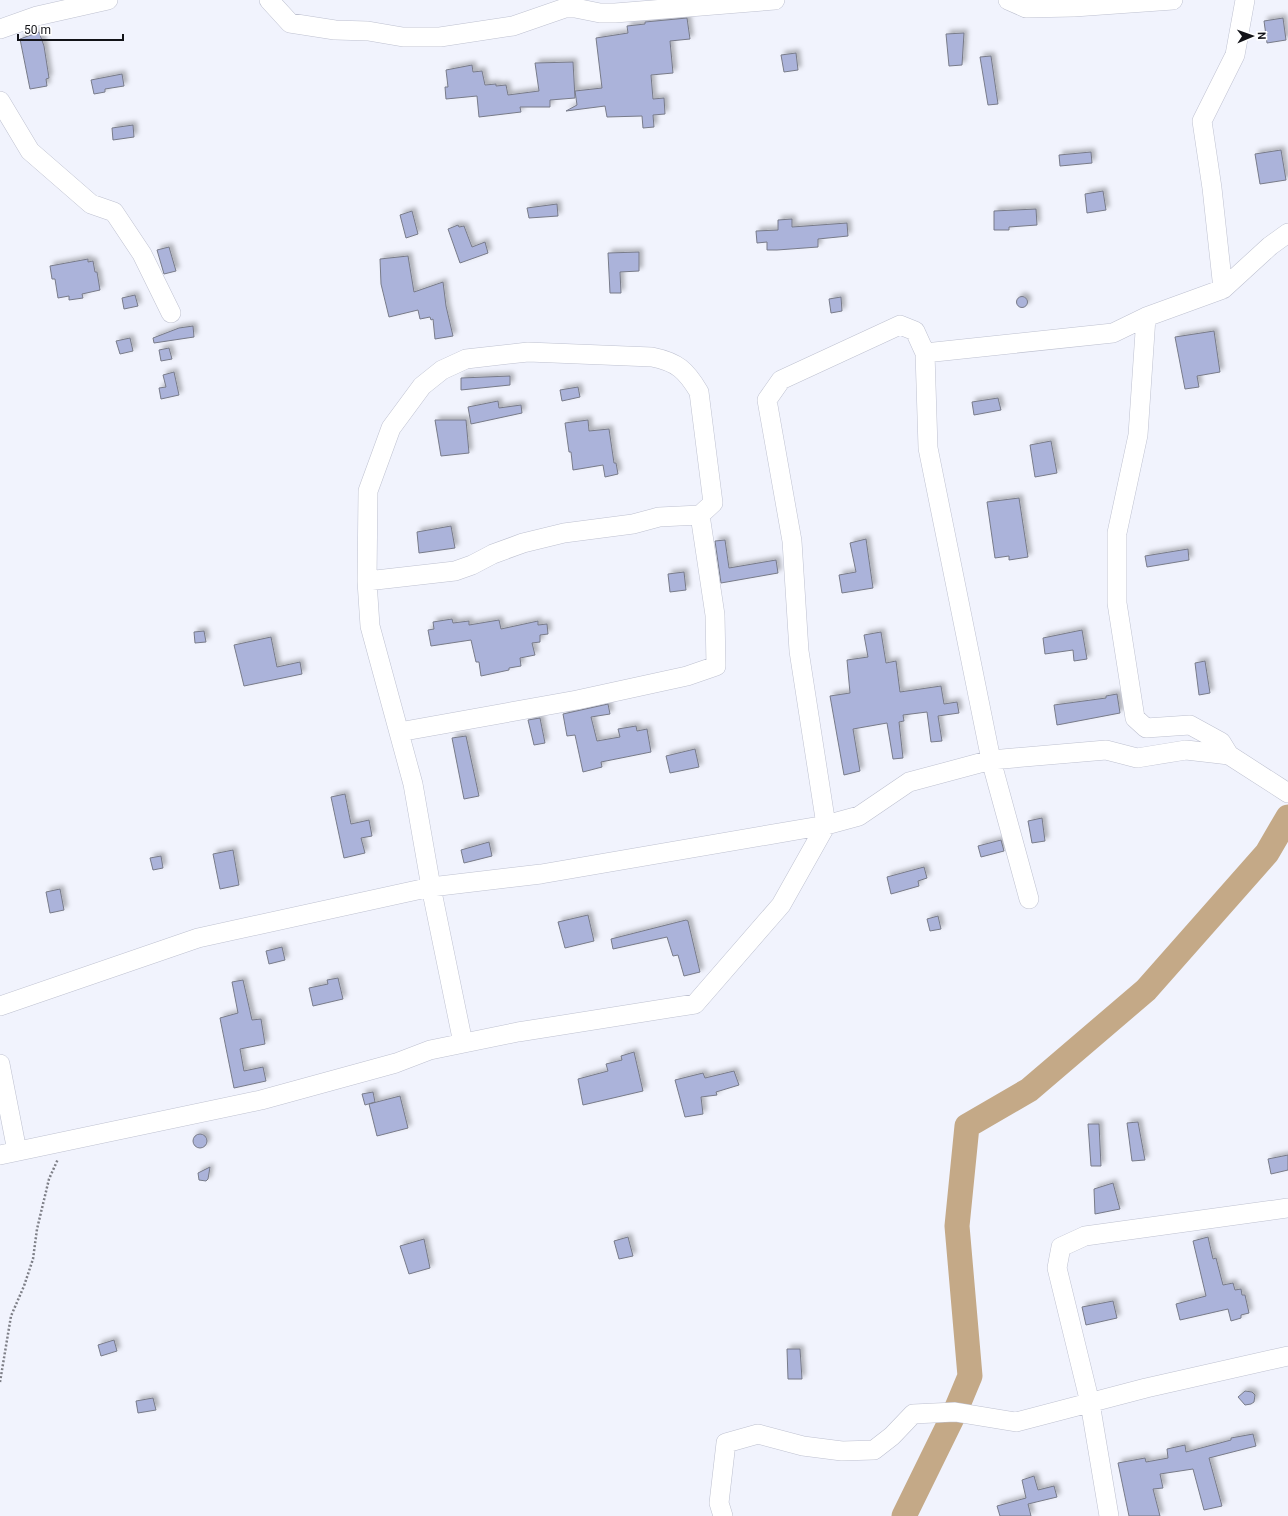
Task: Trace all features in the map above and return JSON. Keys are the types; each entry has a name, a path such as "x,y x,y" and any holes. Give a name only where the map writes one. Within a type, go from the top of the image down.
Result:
{"street":[{"path":"0,29 37,16 108,0"},
{"path":"270,0 290,23 335,30 368,31 403,37 440,37 514,26 565,8 575,8 600,13 615,13 775,0"},
{"path":"284,0 290,23"},
{"path":"1008,0 1026,4 1074,7 1173,0"},
{"path":"1223,289 1212,188 1202,121 1235,55 1245,0"},
{"path":"0,101 30,151 91,204 114,212 142,254 171,313"},
{"path":"925,353 1113,333 1146,317 1223,289 1270,246 1288,233"},
{"path":"1146,317 1138,435 1117,533 1117,603 1135,718 1146,728 1190,726 1221,742 1229,754 1288,793"},
{"path":"0,1064 9,1153 261,1100 396,1063 430,1050 518,1032 695,1004 781,905 826,825 799,651 792,541 767,400 781,380 900,325 915,331 925,353 928,448 991,760 1029,899"},
{"path":"367,581 455,571 472,565 493,554 523,543 564,533 614,528 658,517 700,515 713,503 699,392 684,369 658,358 606,354 528,352 466,359 442,370 422,386 391,428 368,491 367,581 370,626 413,784 431,887 463,1043"},
{"path":"399,732 577,700 687,676 716,666 715,615 700,515"},
{"path":"0,1006 198,938 431,887 541,874 826,825 859,816 909,782 991,760 1106,750 1137,758 1186,750 1229,754"},
{"path":"1109,1516 1090,1403 1057,1268 1061,1247 1085,1236 1288,1208"},
{"path":"723,1516 718,1503 726,1443 758,1434 803,1446 842,1451 874,1450 892,1436 913,1414 955,1412 1016,1422 1288,1356"}],"path":[{"path":"0,1382 11,1316 24,1286 33,1259 37,1229 49,1179 66,1141"}],"building":[{"path":"687,18 690,39 670,41 673,73 651,75 653,99 664,98 665,114 653,115 654,127 643,128 642,116 607,117 605,106 566,111 577,105 575,91 602,88 596,38 628,33 627,26 645,24 645,22"},
{"path":"1283,18 1286,40 1267,43 1264,21"},
{"path":"39,32 44,46 49,78 46,79 47,86 30,89 20,39"},
{"path":"964,33 962,65 949,66 946,34"},
{"path":"796,53 798,70 784,72 781,55"},
{"path":"991,56 998,104 988,105 980,57"},
{"path":"573,62 575,98 550,100 550,107 520,107 521,112 479,117 477,96 446,99 445,87 448,87 446,70 472,65 473,72 482,71 485,85 506,85 508,95 539,91 535,63"},
{"path":"122,74 124,86 105,89 105,92 94,94 91,80"},
{"path":"133,125 134,137 113,140 112,128"},
{"path":"1281,150 1286,180 1260,184 1255,154"},
{"path":"1091,152 1092,163 1060,166 1059,155"},
{"path":"1103,191 1106,210 1087,213 1085,194"},
{"path":"557,204 558,216 529,218 527,208"},
{"path":"1036,209 1037,225 1009,227 1009,230 994,230 994,211"},
{"path":"412,211 418,234 406,238 400,215"},
{"path":"792,219 792,227 847,223 848,236 818,239 818,247 767,250 767,242 757,243 756,231 778,230 778,220"},
{"path":"458,225 459,227 464,226 472,247 485,242 488,253 460,263 448,229"},
{"path":"169,247 176,271 164,274 157,250"},
{"path":"639,252 639,271 620,272 621,293 610,293 608,253"},
{"path":"408,256 414,292 443,282 446,306 453,336 435,339 433,319 431,320 430,317 420,319 418,310 389,317 381,284 380,259"},
{"path":"88,259 88,262 93,261 95,272 97,272 100,290 82,294 83,298 69,300 69,296 58,298 55,279 52,279 50,266"},
{"path":"135,295 138,306 124,309 122,298"},
{"path":"1022,296 1026,298 1028,302 1026,306 1022,308 1018,306 1016,302 1018,298"},
{"path":"841,297 842,311 831,313 829,299"},
{"path":"193,326 194,337 154,343 153,338 179,328"},
{"path":"1214,331 1220,372 1197,376 1199,387 1185,389 1175,337"},
{"path":"130,338 133,351 120,354 116,341"},
{"path":"169,348 172,359 161,361 159,350"},
{"path":"174,372 179,395 161,399 159,388 166,387 163,375"},
{"path":"510,376 510,385 461,390 461,378"},
{"path":"578,387 580,397 562,401 560,390"},
{"path":"998,398 1001,410 974,415 972,402"},
{"path":"498,401 499,408 521,405 522,413 471,424 468,407"},
{"path":"435,420 466,420 469,453 441,456"},
{"path":"588,420 589,431 609,429 614,463 616,463 618,474 605,477 603,465 573,470 565,423"},
{"path":"1051,441 1057,473 1035,477 1030,445"},
{"path":"1019,498 1028,557 1009,560 1009,556 995,558 987,502"},
{"path":"451,526 455,548 419,553 417,532"},
{"path":"866,539 873,588 842,593 839,575 856,572 850,543"},
{"path":"725,540 729,568 776,560 778,573 721,583 715,541"},
{"path":"1188,549 1189,560 1147,567 1145,556"},
{"path":"684,572 686,590 670,592 668,574"},
{"path":"452,619 453,623 469,621 469,625 499,620 501,629 538,621 538,625 547,624 548,634 540,635 540,642 532,643 535,655 520,658 521,666 481,676 479,662 476,662 471,640 431,646 428,630 434,629 433,622"},
{"path":"1082,630 1087,659 1074,661 1073,650 1045,654 1043,638"},
{"path":"204,631 206,642 195,643 194,632"},
{"path":"881,632 886,663 896,661 900,692 941,686 944,704 957,702 959,713 938,716 942,741 931,742 927,712 903,715 904,721 899,722 903,758 893,759 887,723 853,729 860,771 844,775 830,696 850,693 847,660 868,657 864,635"},
{"path":"271,637 277,667 300,662 302,674 244,686 234,645"},
{"path":"1205,661 1210,693 1199,695 1195,663"},
{"path":"1117,694 1120,713 1057,725 1054,705 1106,698 1106,696"},
{"path":"608,704 610,714 591,717 597,741 620,737 618,729 636,726 637,731 647,729 651,752 601,762 602,767 583,772 575,735 567,736 563,714"},
{"path":"540,718 545,743 534,745 528,720"},
{"path":"466,736 479,796 464,799 452,738"},
{"path":"695,749 699,767 670,773 666,756"},
{"path":"345,794 351,824 369,820 372,836 361,838 365,853 344,858 331,797"},
{"path":"1042,818 1045,841 1032,843 1028,821"},
{"path":"1001,840 1004,851 981,857 978,846"},
{"path":"489,842 492,856 464,863 461,850"},
{"path":"233,850 239,885 220,889 213,854"},
{"path":"161,856 163,868 153,870 150,858"},
{"path":"924,867 927,878 918,881 919,886 891,894 887,877"},
{"path":"60,889 64,910 50,913 46,892"},
{"path":"588,915 594,941 565,948 558,922"},
{"path":"938,916 941,929 930,931 927,919"},
{"path":"686,920 688,921 700,972 684,976 678,955 673,956 667,937 613,949 611,939"},
{"path":"282,947 285,960 269,964 266,951"},
{"path":"338,978 343,999 313,1006 309,988 328,984 327,980"},
{"path":"243,980 252,1020 261,1019 265,1044 240,1049 244,1071 263,1067 266,1081 234,1088 220,1018 238,1013 232,982"},
{"path":"634,1052 643,1091 583,1105 578,1079 608,1071 606,1064 622,1060 621,1056"},
{"path":"734,1071 739,1085 716,1092 717,1095 701,1097 703,1114 685,1117 675,1080 703,1073 705,1078"},
{"path":"373,1092 375,1102 365,1105 362,1094"},
{"path":"400,1096 408,1128 377,1136 369,1104"},
{"path":"1138,1122 1145,1160 1132,1161 1127,1123"},
{"path":"1088,1124 1099,1124 1101,1166 1091,1166"},
{"path":"200,1134 205,1136 207,1141 205,1146 200,1148 195,1146 193,1141 195,1136"},
{"path":"1288,1155 1288,1170 1271,1174 1268,1159"},
{"path":"210,1167 208,1179 206,1181 199,1180 198,1173"},
{"path":"1113,1183 1120,1209 1095,1214 1094,1189"},
{"path":"628,1237 633,1256 619,1259 614,1241"},
{"path":"1208,1237 1213,1259 1216,1258 1223,1285 1233,1283 1235,1290 1241,1289 1242,1295 1245,1295 1249,1313 1241,1315 1241,1318 1231,1321 1228,1309 1180,1320 1176,1304 1206,1296 1193,1241"},
{"path":"424,1239 430,1268 409,1274 400,1246"},
{"path":"1113,1301 1117,1318 1086,1325 1082,1307"},
{"path":"114,1340 117,1351 101,1356 98,1345"},
{"path":"787,1349 800,1349 802,1379 788,1379"},
{"path":"1245,1391 1252,1392 1255,1395 1254,1402 1251,1404 1245,1405 1238,1397"},
{"path":"153,1398 156,1410 138,1413 136,1401"},
{"path":"1253,1434 1256,1446 1209,1458 1222,1506 1204,1510 1193,1469 1160,1474 1163,1488 1153,1489 1160,1516 1129,1516 1118,1463 1145,1458 1146,1462 1168,1458 1167,1449 1185,1445 1186,1452 1231,1440 1231,1438"},
{"path":"1034,1476 1038,1490 1054,1486 1057,1497 1028,1504 1031,1516 1000,1516 997,1506 1026,1498 1022,1480"}],"waterway":[{"path":"904,1516 955,1412 970,1376 957,1226 967,1126 1029,1090 1146,990 1267,853 1288,817"}]}
